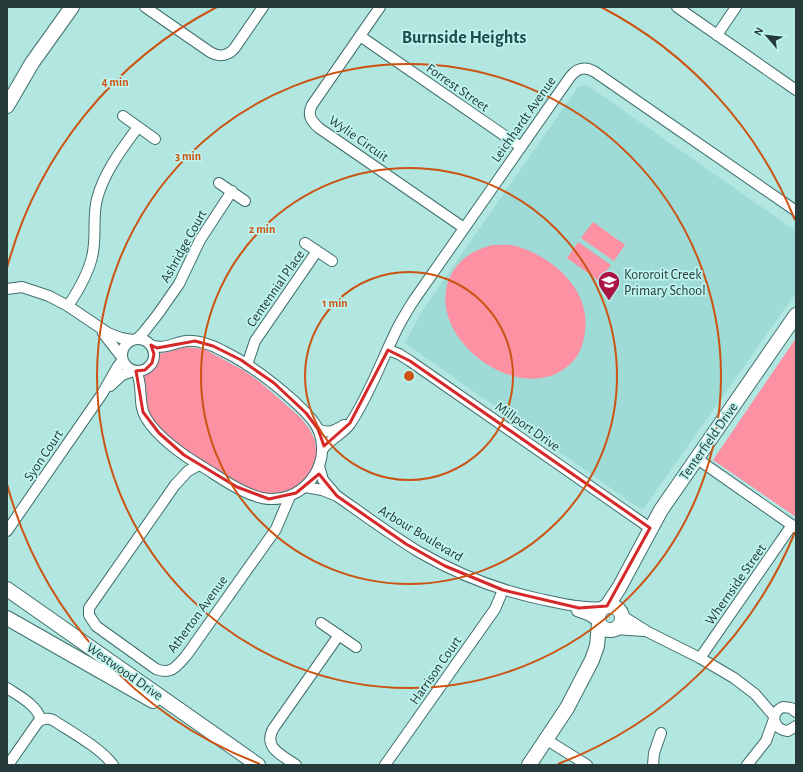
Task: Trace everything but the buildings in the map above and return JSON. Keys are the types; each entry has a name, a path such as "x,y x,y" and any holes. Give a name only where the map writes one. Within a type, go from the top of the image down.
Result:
{"street":[{"path":"7,106 32,63 72,7"},
{"path":"145,7 210,52 220,56 230,54 263,7"},
{"name":"Wylie Circuit","path":"380,7 312,105 310,113 311,120 319,128 464,228"},
{"path":"677,7 796,90"},
{"path":"717,35 736,7"},
{"name":"Forrest Street","path":"360,36 521,147"},
{"name":"Leichhardt Avenue","path":"357,410 373,383 398,326 414,300 570,77 578,69 587,68 595,72 796,211"},
{"path":"123,116 155,139"},
{"path":"68,306 85,277 93,256 94,215 101,186 111,166 138,127"},
{"path":"219,182 246,201"},
{"name":"Ashridge Court","path":"158,314 179,284 206,229 232,191"},
{"path":"305,243 332,261"},
{"name":"Centennial Place","path":"255,341 317,251"},
{"path":"7,284 22,287 49,296 68,306 99,328 115,336 145,340 157,348 181,342 195,341 212,346 247,365 283,391 306,413 318,429 323,449 320,466 312,480 305,487 290,496 269,499"},
{"path":"7,289 22,287"},
{"path":"102,394 122,358 124,346 143,333 158,314"},
{"path":"102,394 122,375 145,370 152,363 154,354 150,344 147,341 147,337 158,314"},
{"name":"Tenterfield Drive","path":"614,610 628,572 650,528 696,458 796,315"},
{"path":"99,328 129,369 135,371 140,380 141,403 146,418 158,434 199,465 237,487 274,502 277,512 275,523 269,537"},
{"path":"231,355 242,353 255,341"},
{"path":"247,365 255,341"},
{"name":"Millport Drive","path":"388,350 410,361 650,528"},
{"name":"Syon Court","path":"7,531 102,394"},
{"path":"318,429 328,432 335,430 349,420 357,410"},
{"path":"323,449 347,427 357,410"},
{"path":"175,485 184,464 184,455"},
{"path":"696,458 794,527"},
{"path":"175,485 189,470 199,465"},
{"path":"320,466 323,480 337,496"},
{"name":"Atherton Avenue","path":"175,485 91,604 89,612 96,626 156,669 169,671 182,661 269,537"},
{"path":"305,487 322,490 337,496"},
{"path":"269,537 279,524 290,496"},
{"name":"Arbour Boulevard","path":"337,496 406,544 466,576 503,590 564,605"},
{"name":"Whernside Street","path":"700,658 794,527"},
{"name":"Westwood Drive","path":"7,589 258,765"},
{"name":"Harrison Court","path":"386,765 494,609 503,590"},
{"path":"564,605 588,615 606,626 648,632"},
{"path":"564,605 614,610 648,632 700,658 734,678 755,694 774,718 777,727 791,730"},
{"path":"606,626 621,622 614,610"},
{"path":"529,765 567,708 592,660 603,646 606,626 598,614 600,611 614,610"},
{"name":"Westwood Drive","path":"7,618 134,690 242,754"},
{"path":"321,623 356,647"},
{"path":"296,765 274,748 269,741 270,737 273,729 338,635"},
{"path":"7,688 35,708 39,713 41,720"},
{"path":"755,694 791,707"},
{"path":"747,765 758,752 768,736 774,718 779,709 791,707"},
{"path":"8,765 41,720 47,718 53,720 107,758 113,765"},
{"path":"758,752 791,730"},
{"path":"653,765 654,753 661,733"},
{"path":"547,740 587,765"}],"highlighted area":[{"path":"195,341 213,346 241,360 274,383 306,413 318,429 324,446 350,423 388,350 410,361 650,528 607,606 579,608 503,590 445,566 406,544 337,496 319,474 296,493 269,499 237,487 184,455 159,433 143,412 136,371 145,370 152,363 154,354 151,345 157,348"}],"shaded area":[{"name":"Kororoit Creek Primary School","path":"587,85 796,231 796,293 644,508 639,508 405,343 422,311 578,87"},
{"path":"593,222 625,245 614,261 581,238"},
{"path":"578,242 611,265 599,281 567,258"},
{"path":"492,245 516,246 530,251 556,267 567,277 576,289 582,302 585,316 585,331 582,346 575,359 554,374 530,379 505,374 482,361 462,342 449,320 445,296 453,271 461,261 470,254"},
{"path":"796,338 796,517 713,460"},
{"path":"186,347 204,349 243,370 260,382 301,418 315,440 317,460 305,483 283,496 253,493 171,442 145,410 141,377 152,368 156,354"}],"place":[{"name":"Kororoit Creek Primary School","path":"609,302"}],"district":[{"name":"Burnside Heights","path":"464,37"}]}
